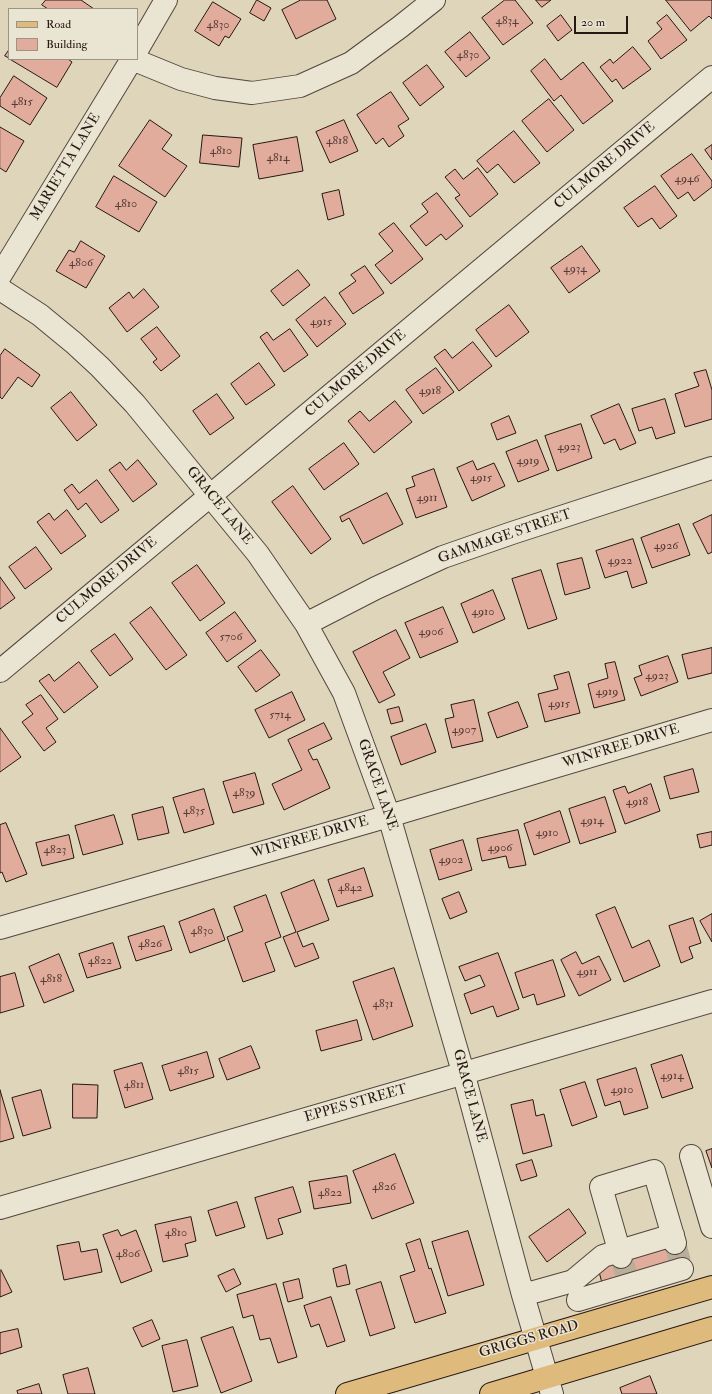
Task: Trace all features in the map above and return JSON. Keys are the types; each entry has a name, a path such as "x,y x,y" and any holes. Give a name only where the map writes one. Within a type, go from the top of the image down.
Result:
{"main road":[{"name":"GRIGGS ROAD","path":"347,1394 712,1287"},
{"path":"491,1394 550,1386 712,1328"}],"street":[{"path":"138,48 166,0"},
{"path":"134,60 181,79 215,88 252,92 300,86 351,63 434,0"},
{"name":"MARIETTA LANE","path":"0,276 131,60"},
{"name":"CULMORE DRIVE","path":"0,671 712,77"},
{"name":"GRACE LANE","path":"0,289 40,315 74,343 100,367 134,404 258,554 306,624 344,693 389,816 463,1072 523,1295 550,1386"},
{"name":"GAMMAGE STREET","path":"306,624 376,588 443,557 712,468"},
{"name":"WINFREE DRIVE","path":"0,928 389,816 712,720"},
{"name":"EPPES STREET","path":"0,1208 463,1072 712,1001"},
{"path":"691,1156 712,1227"},
{"path":"637,1308 600,1187 654,1171 689,1293"},
{"path":"576,1290 603,1256 624,1267 678,1252"},
{"path":"523,1295 576,1290 624,1267 678,1252"},
{"path":"576,1290 586,1324"}],"building":[{"path":"46,0 81,0 93,8 46,8 42,5"},
{"path":"257,0 271,8 264,21 250,13"},
{"path":"301,0 327,0 336,19 296,39 282,10"},
{"path":"505,0 515,0 533,23 503,45 482,18"},
{"path":"536,0 551,0 542,7"},
{"path":"666,0 712,0 712,19 709,16 691,31"},
{"path":"213,2 241,19 229,38 225,36 219,46 195,31"},
{"path":"561,15 572,30 558,41 547,26"},
{"path":"667,15 687,40 661,59 648,41 662,29 657,23"},
{"path":"470,32 490,58 466,77 445,52"},
{"path":"633,47 651,69 623,89 616,79 612,82 600,67 610,59 613,63"},
{"path":"545,59 561,80 583,62 613,101 583,124 561,95 554,101 531,71"},
{"path":"12,60 69,60 72,62 57,87"},
{"path":"427,65 444,87 420,106 403,83"},
{"path":"14,76 47,98 30,125 0,106 0,98"},
{"path":"391,92 409,119 398,126 404,136 389,147 383,138 376,144 357,115"},
{"path":"549,99 574,130 547,152 522,121"},
{"path":"150,120 172,135 162,149 187,166 165,197 119,166"},
{"path":"344,120 358,151 330,163 316,132"},
{"path":"0,127 24,141 6,172 0,168"},
{"path":"514,131 540,163 514,183 498,164 487,173 477,161"},
{"path":"203,135 242,138 239,167 200,163"},
{"path":"297,137 303,171 259,179 253,145"},
{"path":"712,145 712,160 705,150"},
{"path":"692,154 712,181 712,187 694,201 688,192 678,199 661,176"},
{"path":"478,168 498,194 470,217 455,198 460,195 445,177 455,169 463,179"},
{"path":"114,176 157,202 139,232 96,207"},
{"path":"655,186 677,216 660,229 652,218 638,227 624,208"},
{"path":"339,190 344,215 328,220 322,194"},
{"path":"437,193 463,226 446,240 441,234 426,246 410,226 428,212 422,204"},
{"path":"394,223 423,259 391,284 375,265 393,251 379,234"},
{"path":"81,241 105,256 86,288 56,271 69,250 74,252"},
{"path":"582,246 600,271 569,293 551,268"},
{"path":"365,266 384,293 353,314 339,293 356,281 351,275"},
{"path":"298,270 310,285 283,306 271,291"},
{"path":"144,289 159,307 127,332 109,308 129,292 133,298"},
{"path":"325,297 346,324 317,347 296,320"},
{"path":"509,305 529,332 496,357 476,330"},
{"path":"157,327 180,356 161,371 153,362 157,359 141,339"},
{"path":"290,329 308,355 284,372 260,337 267,332 273,340"},
{"path":"473,342 492,366 459,391 434,357 445,349 452,358"},
{"path":"5,349 40,375 32,387 18,377 2,399 0,397 0,356"},
{"path":"259,363 275,385 246,405 231,384"},
{"path":"436,368 454,392 423,414 406,390"},
{"path":"706,370 712,390 712,419 685,427 675,394 699,386 694,373"},
{"path":"71,392 97,425 77,441 51,408"},
{"path":"217,394 234,418 210,435 193,411"},
{"path":"665,399 675,433 656,439 652,427 639,431 632,409"},
{"path":"395,401 412,422 374,453 348,421 360,411 369,421"},
{"path":"619,404 636,443 620,450 615,439 604,444 591,416"},
{"path":"509,416 516,433 497,440 491,424"},
{"path":"581,424 592,458 557,471 545,436"},
{"path":"537,440 549,470 518,482 506,452"},
{"path":"344,443 359,464 324,490 309,469"},
{"path":"138,460 157,484 133,502 109,470 120,462 126,470"},
{"path":"473,461 477,470 494,463 505,486 472,501 457,468"},
{"path":"434,469 447,507 416,518 406,489 415,486 412,477"},
{"path":"97,480 119,510 101,523 86,503 78,510 64,490 72,484 79,493"},
{"path":"293,486 331,539 311,554 272,502"},
{"path":"387,493 403,524 363,544 349,518 342,522 340,517"},
{"path":"67,510 86,536 61,554 37,522 49,513 54,520"},
{"path":"712,515 712,552 708,554 693,524"},
{"path":"679,524 690,555 652,568 641,538"},
{"path":"633,539 647,583 632,588 627,571 605,578 596,551"},
{"path":"36,547 52,569 25,589 9,567"},
{"path":"582,558 590,588 565,595 557,564"},
{"path":"197,565 225,603 200,621 172,583"},
{"path":"541,570 557,619 528,629 512,579"},
{"path":"0,577 15,598 0,609"},
{"path":"493,590 505,619 473,633 461,604"},
{"path":"151,607 187,655 166,670 130,623"},
{"path":"443,607 458,642 420,658 405,623"},
{"path":"235,612 256,641 227,662 206,633"},
{"path":"396,630 410,658 383,672 395,695 379,703 353,652"},
{"path":"115,634 133,659 110,676 91,651"},
{"path":"712,648 712,673 688,679 682,655"},
{"path":"261,650 280,675 256,692 238,667"},
{"path":"668,656 678,682 641,696 634,678 642,675 639,666"},
{"path":"79,662 98,687 64,713 39,681 49,674 54,681"},
{"path":"615,662 625,700 594,708 588,684 608,678 605,664"},
{"path":"569,672 580,713 545,722 538,694 558,689 554,676"},
{"path":"292,692 305,720 269,738 255,710"},
{"path":"41,695 58,719 46,728 56,742 44,751 22,722 33,714 26,705"},
{"path":"474,700 483,741 452,748 445,719 454,717 451,705"},
{"path":"518,702 528,727 497,738 488,713"},
{"path":"399,707 403,721 391,724 387,710"},
{"path":"324,723 332,739 308,750 313,760 317,759 330,788 284,810 272,784 302,770 288,740"},
{"path":"426,724 436,752 401,765 391,737"},
{"path":"0,728 21,757 0,772"},
{"path":"693,769 699,792 670,799 664,777"},
{"path":"255,773 264,804 233,813 223,782"},
{"path":"651,784 660,811 625,824 613,790 625,786 628,793"},
{"path":"204,789 214,824 184,833 173,798"},
{"path":"605,797 616,832 580,844 569,809"},
{"path":"163,807 169,833 138,840 132,815"},
{"path":"560,811 570,842 534,855 524,824"},
{"path":"114,815 123,844 83,855 75,826"},
{"path":"6,823 27,874 6,882 2,872 0,873 0,825"},
{"path":"518,830 526,865 509,868 506,856 482,861 477,839"},
{"path":"712,832 712,845 700,848 697,835"},
{"path":"69,835 74,858 42,866 36,843"},
{"path":"463,840 472,870 439,880 430,850"},
{"path":"364,868 373,896 337,907 328,880"},
{"path":"314,880 329,920 297,932 303,947 313,943 319,958 295,967 283,937 296,932 281,893"},
{"path":"459,892 467,912 450,919 442,899"},
{"path":"266,895 281,937 265,943 275,971 243,982 227,937 243,931 234,907"},
{"path":"615,907 632,948 649,940 660,966 624,982 596,915"},
{"path":"214,909 225,940 190,953 179,922"},
{"path":"712,914 712,942 700,921"},
{"path":"693,918 701,943 689,947 693,958 681,963 669,926"},
{"path":"164,926 172,950 136,961 128,937"},
{"path":"113,943 121,968 87,978 79,954"},
{"path":"576,952 582,964 599,956 611,980 579,996 561,960"},
{"path":"498,953 519,1009 497,1017 493,1006 471,1014 464,994 485,986 480,975 465,981 459,967"},
{"path":"59,954 74,991 44,1003 29,967"},
{"path":"553,960 565,996 537,1005 534,994 523,998 515,973"},
{"path":"394,968 413,1026 373,1040 353,982"},
{"path":"15,973 24,1006 0,1013 0,977"},
{"path":"357,1020 362,1040 321,1051 316,1031"},
{"path":"251,1046 260,1068 227,1080 219,1059"},
{"path":"207,1052 214,1077 170,1091 162,1066"},
{"path":"682,1055 693,1088 662,1098 651,1065"},
{"path":"142,1063 153,1099 125,1108 114,1071"},
{"path":"636,1068 648,1108 624,1115 620,1101 605,1106 597,1080"},
{"path":"585,1082 597,1117 572,1126 560,1090"},
{"path":"73,1084 98,1085 97,1118 73,1118"},
{"path":"0,1090 14,1138 0,1142"},
{"path":"41,1090 51,1128 23,1136 12,1098"},
{"path":"533,1100 536,1116 544,1114 552,1146 523,1154 511,1105"},
{"path":"712,1149 712,1168 706,1151"},
{"path":"395,1154 414,1203 372,1219 353,1171"},
{"path":"532,1160 537,1176 521,1181 516,1165"},
{"path":"347,1176 351,1203 314,1209 309,1182"},
{"path":"293,1187 301,1212 278,1219 283,1234 267,1239 255,1198"},
{"path":"237,1202 245,1227 216,1236 208,1211"},
{"path":"569,1209 586,1233 547,1262 529,1237"},
{"path":"191,1217 196,1241 185,1244 188,1256 163,1262 155,1225"},
{"path":"118,1230 121,1236 136,1230 152,1271 121,1283 103,1235"},
{"path":"468,1231 484,1285 448,1296 432,1242"},
{"path":"420,1239 429,1269 431,1268 446,1313 415,1323 400,1276 415,1271 406,1244"},
{"path":"79,1242 81,1252 97,1249 102,1272 64,1280 57,1246"},
{"path":"680,1242 685,1261 602,1283 597,1264"},
{"path":"346,1265 350,1284 337,1287 333,1269"},
{"path":"234,1269 241,1284 226,1292 218,1276"},
{"path":"1,1270 12,1292 0,1297 0,1271"},
{"path":"299,1279 303,1298 288,1302 283,1283"},
{"path":"381,1282 395,1328 370,1336 356,1290"},
{"path":"276,1284 297,1357 278,1363 270,1338 260,1340 253,1315 243,1318 237,1295"},
{"path":"331,1297 345,1341 327,1347 319,1324 311,1327 304,1306"},
{"path":"152,1320 160,1339 142,1347 133,1328"},
{"path":"233,1327 252,1381 221,1393 201,1338"},
{"path":"18,1329 22,1347 0,1354 0,1333"},
{"path":"187,1340 198,1386 173,1392 162,1346"},
{"path":"88,1368 95,1394 68,1394 63,1375"},
{"path":"650,1376 657,1394 622,1394 620,1388"},
{"path":"39,1384 42,1394 18,1394 17,1391"}],"tunnel":[{"path":"675,1243 680,1262"},
{"path":"621,1257 627,1276"}]}
